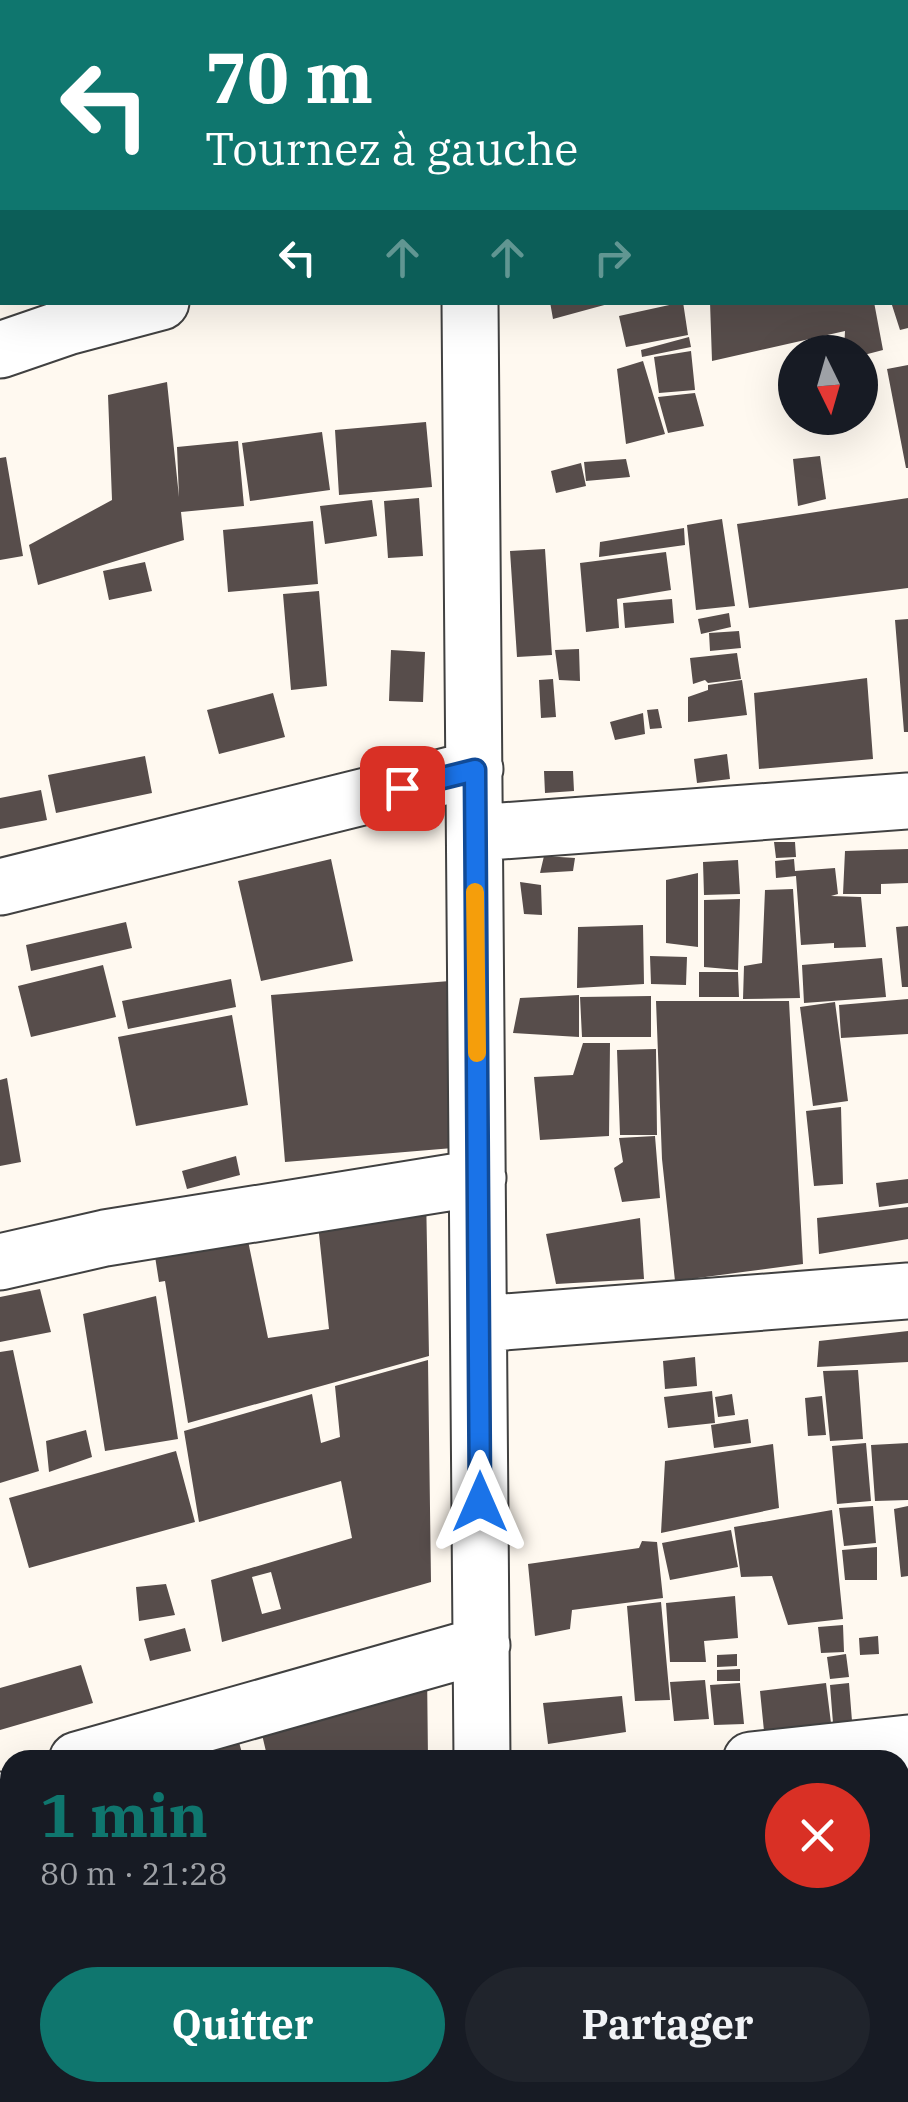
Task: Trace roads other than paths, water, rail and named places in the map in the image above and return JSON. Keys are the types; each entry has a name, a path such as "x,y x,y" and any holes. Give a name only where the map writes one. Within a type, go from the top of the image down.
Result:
{"street":[{"path":"0,350 62,315 138,305"},
{"path":"470,305 482,1750"},
{"path":"0,886 475,770"},
{"path":"475,833 908,801"},
{"path":"0,1262 105,1238 478,1178"},
{"path":"479,1324 908,1291"},
{"path":"112,1750 482,1645"},
{"path":"843,1750 908,1743"}]}
